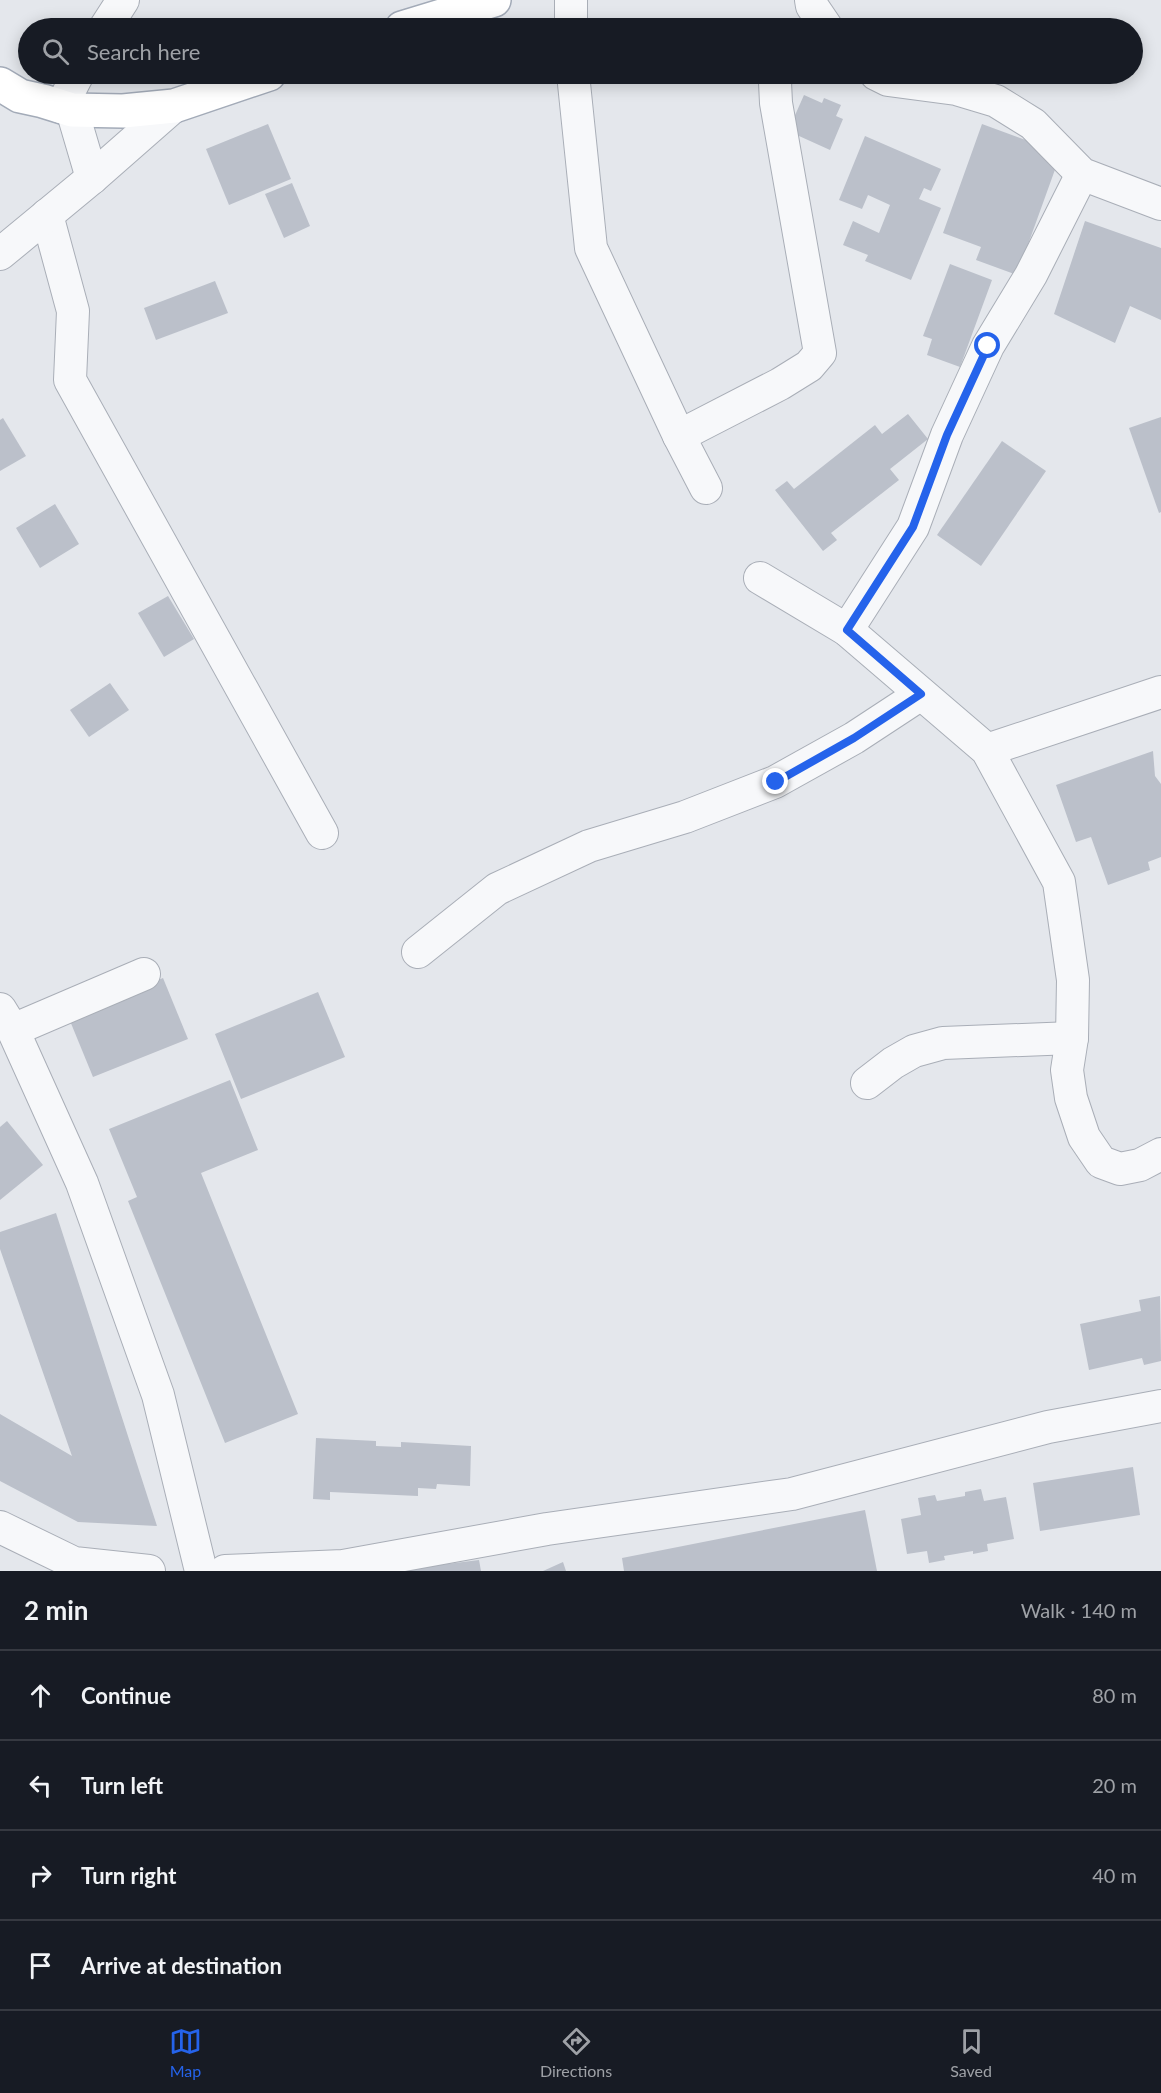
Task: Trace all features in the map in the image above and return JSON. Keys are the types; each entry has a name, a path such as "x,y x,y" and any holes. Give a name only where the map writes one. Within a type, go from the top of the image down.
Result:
{"main road":[{"path":"422,18 443,7 494,0"},
{"path":"0,60 18,71"},
{"path":"0,84 20,96 59,106 123,111 174,106 239,84"},
{"path":"36,84 59,106"}],"street":[{"path":"111,18 123,0"},
{"path":"571,0 572,18"},
{"path":"72,84 59,106 92,178"},
{"path":"574,84 591,248 679,436 706,488"},
{"path":"679,436 780,384 809,366 820,352 776,103 775,84"},
{"path":"918,84 956,89 996,101 1033,124 1082,174 1161,204"},
{"path":"0,254 174,106"},
{"path":"847,630 913,527 947,435 988,346 1031,276 1082,174"},
{"path":"47,215 73,311 70,380 322,833"},
{"path":"760,578 847,630 987,750 1059,882 1073,980 1072,1038 1066,1070 1071,1098 1084,1137 1101,1162 1120,1169 1140,1165 1161,1154"},
{"path":"987,750 1161,692"},
{"path":"418,952 497,889 589,846 685,817 776,782 854,738 921,694"},
{"path":"144,974 7,1020 82,1183 158,1395 201,1571"},
{"path":"867,1083 893,1063 914,1051 943,1043 1072,1038"},
{"path":"225,1571 343,1566 547,1529 792,1494 1048,1427 1161,1407"},
{"path":"0,1527 74,1563 148,1571"}],"building":[{"path":"804,95 822,103 824,98 841,105 836,116 843,119 830,150 788,131"},
{"path":"268,124 291,179 229,205 206,149"},
{"path":"982,124 1061,153 1017,275 976,260 981,247 943,233"},
{"path":"865,136 941,169 931,191 924,188 919,199 941,208 911,280 865,261 868,255 843,245 853,221 879,233 890,205 868,195 862,209 839,200"},
{"path":"292,183 310,226 284,238 265,194"},
{"path":"1085,221 1161,248 1161,320 1130,306 1115,343 1054,314"},
{"path":"950,264 992,280 960,367 927,355 932,339 923,336"},
{"path":"215,281 228,313 156,340 144,308"},
{"path":"908,414 928,439 890,469 899,480 831,533 837,540 823,551 775,490 787,481 794,489 875,425 882,434"},
{"path":"1161,417 1161,512 1159,513 1129,428"},
{"path":"3,418 26,456 0,471 0,420"},
{"path":"1002,441 1046,471 981,566 937,535"},
{"path":"55,504 79,544 40,568 16,528"},
{"path":"168,596 194,639 164,657 138,613"},
{"path":"110,683 129,710 89,737 70,710"},
{"path":"1153,751 1155,776 1161,784 1161,857 1148,862 1150,870 1108,885 1091,837 1076,842 1056,785"},
{"path":"163,978 188,1039 93,1077 68,1016"},
{"path":"318,992 345,1057 241,1099 215,1034"},
{"path":"230,1080 258,1150 201,1173 298,1414 225,1443 128,1201 137,1197 109,1129"},
{"path":"7,1121 43,1165 0,1200 0,1127"},
{"path":"56,1213 157,1526 78,1522 0,1481 0,1414 72,1456 0,1249 0,1232"},
{"path":"1160,1296 1161,1361 1144,1365 1142,1358 1089,1370 1080,1324 1141,1311 1139,1300"},
{"path":"316,1438 376,1441 376,1446 401,1447 401,1442 471,1446 470,1486 437,1484 436,1489 418,1488 418,1496 330,1492 330,1500 313,1499"},
{"path":"1133,1467 1140,1515 1040,1531 1033,1483"},
{"path":"981,1489 984,1501 1006,1497 1014,1539 987,1544 988,1551 944,1556 945,1560 929,1563 927,1551 907,1554 901,1519 921,1515 918,1498 935,1495 937,1501 965,1496 965,1492"},
{"path":"865,1510 877,1571 624,1571 622,1558"},
{"path":"479,1560 481,1571 399,1571 399,1570"},
{"path":"563,1562 566,1571 543,1571"}],"route":[{"path":"776,782 854,738 921,694 847,630 913,527 947,435 988,346"}]}
